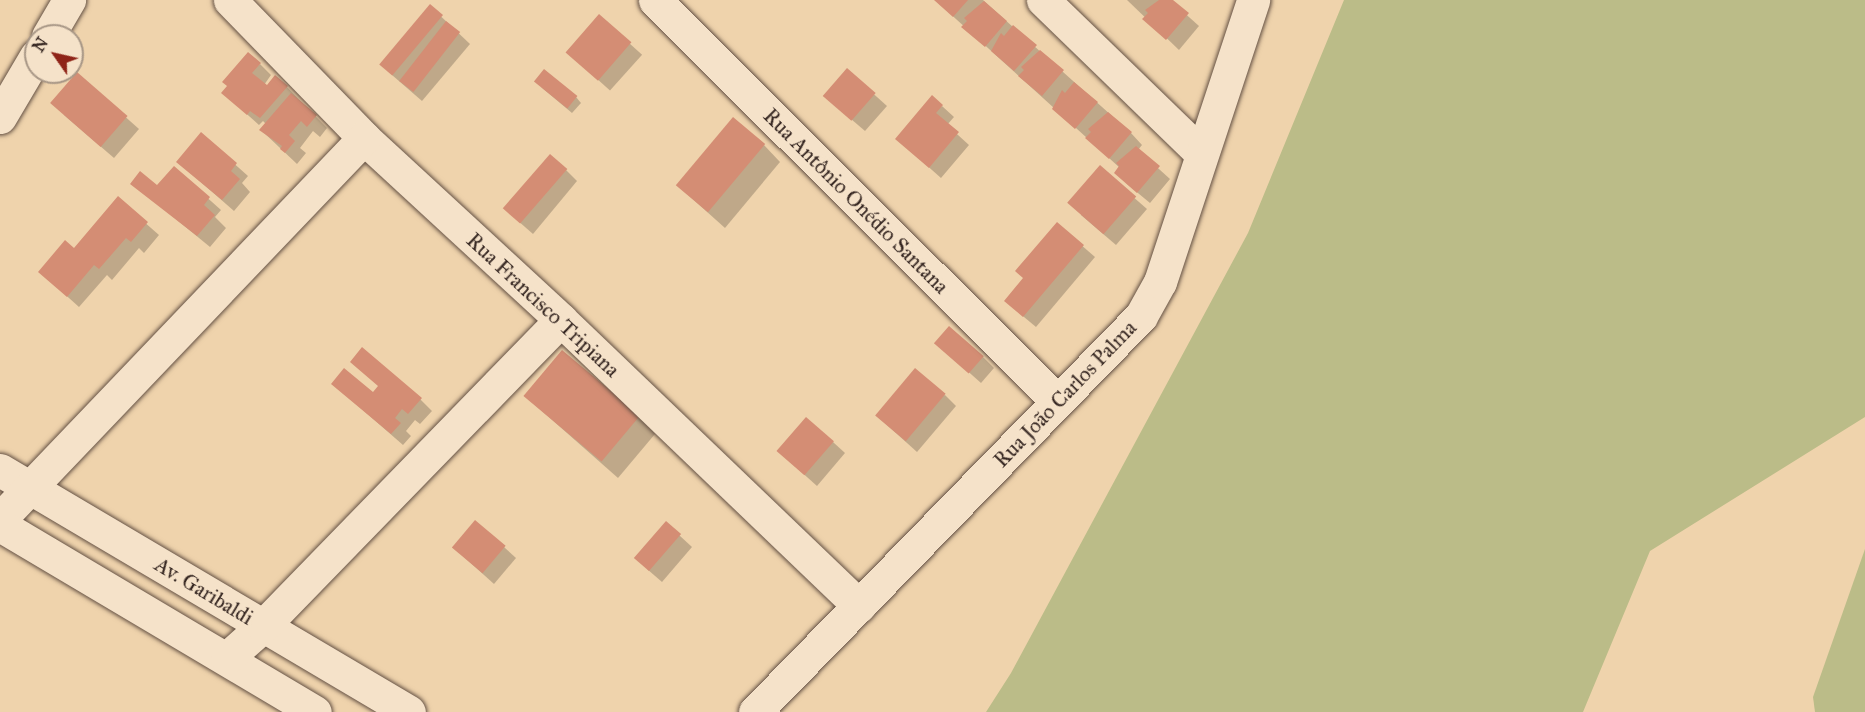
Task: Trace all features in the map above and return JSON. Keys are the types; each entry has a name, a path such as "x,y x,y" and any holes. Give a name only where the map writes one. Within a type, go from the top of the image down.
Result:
{"street":[{"path":"55,24 69,0"},
{"name":"Rua Francisco Tripiana","path":"230,0 364,138 561,320 859,606"},
{"name":"Rua Antônio Onédio Santana","path":"655,0 1058,401"},
{"path":"1043,0 1201,153"},
{"name":"Rua João Carlos Palma","path":"755,712 1141,316 1160,282 1253,0"},
{"path":"0,117 24,76"},
{"path":"0,519 32,489 364,138"},
{"path":"227,658 263,626 561,320"},
{"name":"Av. Garibaldi","path":"0,470 409,712"},
{"path":"0,525 315,712"}],"green space":[{"path":"1344,0 1865,0 1865,417 1650,551 1583,712 986,712 1011,673 1248,233"},
{"path":"1865,549 1865,712 1815,712 1813,697"}],"building":[{"path":"934,0 968,0 953,17"},
{"path":"1159,0 1173,0 1189,13 1166,40 1142,19 1148,13 1145,10"},
{"path":"984,1 1007,21 985,47 961,27 967,21 964,18"},
{"path":"430,4 443,15 392,75 379,65"},
{"path":"599,14 631,42 598,81 566,52"},
{"path":"446,21 460,32 413,92 399,81"},
{"path":"1013,25 1037,45 1014,71 991,51 1001,33 1004,36"},
{"path":"1040,50 1064,70 1042,96 1018,76 1024,70 1021,67"},
{"path":"248,52 261,63 252,73 267,85 275,75 288,86 260,118 250,111 247,115 221,93 227,86 222,82"},
{"path":"847,68 876,93 851,121 823,96"},
{"path":"544,69 577,96 567,108 534,81"},
{"path":"84,78 128,116 101,147 50,103 67,84 84,84"},
{"path":"1074,82 1098,102 1075,129 1052,109 1062,90 1065,93"},
{"path":"291,93 317,115 307,127 301,121 289,135 295,141 285,153 280,149 282,146 259,130"},
{"path":"932,95 943,105 936,113 959,132 929,168 895,139"},
{"path":"1108,112 1132,132 1109,159 1085,138 1091,132 1088,129"},
{"path":"733,117 765,144 708,212 676,185"},
{"path":"201,132 237,163 231,171 240,179 222,200 176,162"},
{"path":"1136,146 1160,166 1137,193 1114,173 1119,166 1116,163"},
{"path":"550,154 567,169 520,223 503,208"},
{"path":"1100,165 1136,196 1103,234 1067,203"},
{"path":"174,166 210,197 204,205 215,215 197,236 130,184 140,171 157,185"},
{"path":"118,196 148,222 131,242 126,238 99,269 94,265 67,297 38,272 65,240 74,248"},
{"path":"1057,222 1084,245 1023,317 1004,301 1023,278 1015,271"},
{"path":"949,326 984,356 969,374 934,343"},
{"path":"362,347 422,398 408,414 402,409 395,418 401,423 391,434 331,384 344,368 373,392 378,386 350,362"},
{"path":"562,350 640,416 602,462 523,396"},
{"path":"915,368 946,394 906,441 875,415"},
{"path":"806,417 834,441 804,475 776,451"},
{"path":"475,520 506,546 483,573 452,548"},
{"path":"666,521 681,534 649,571 634,558"}]}
